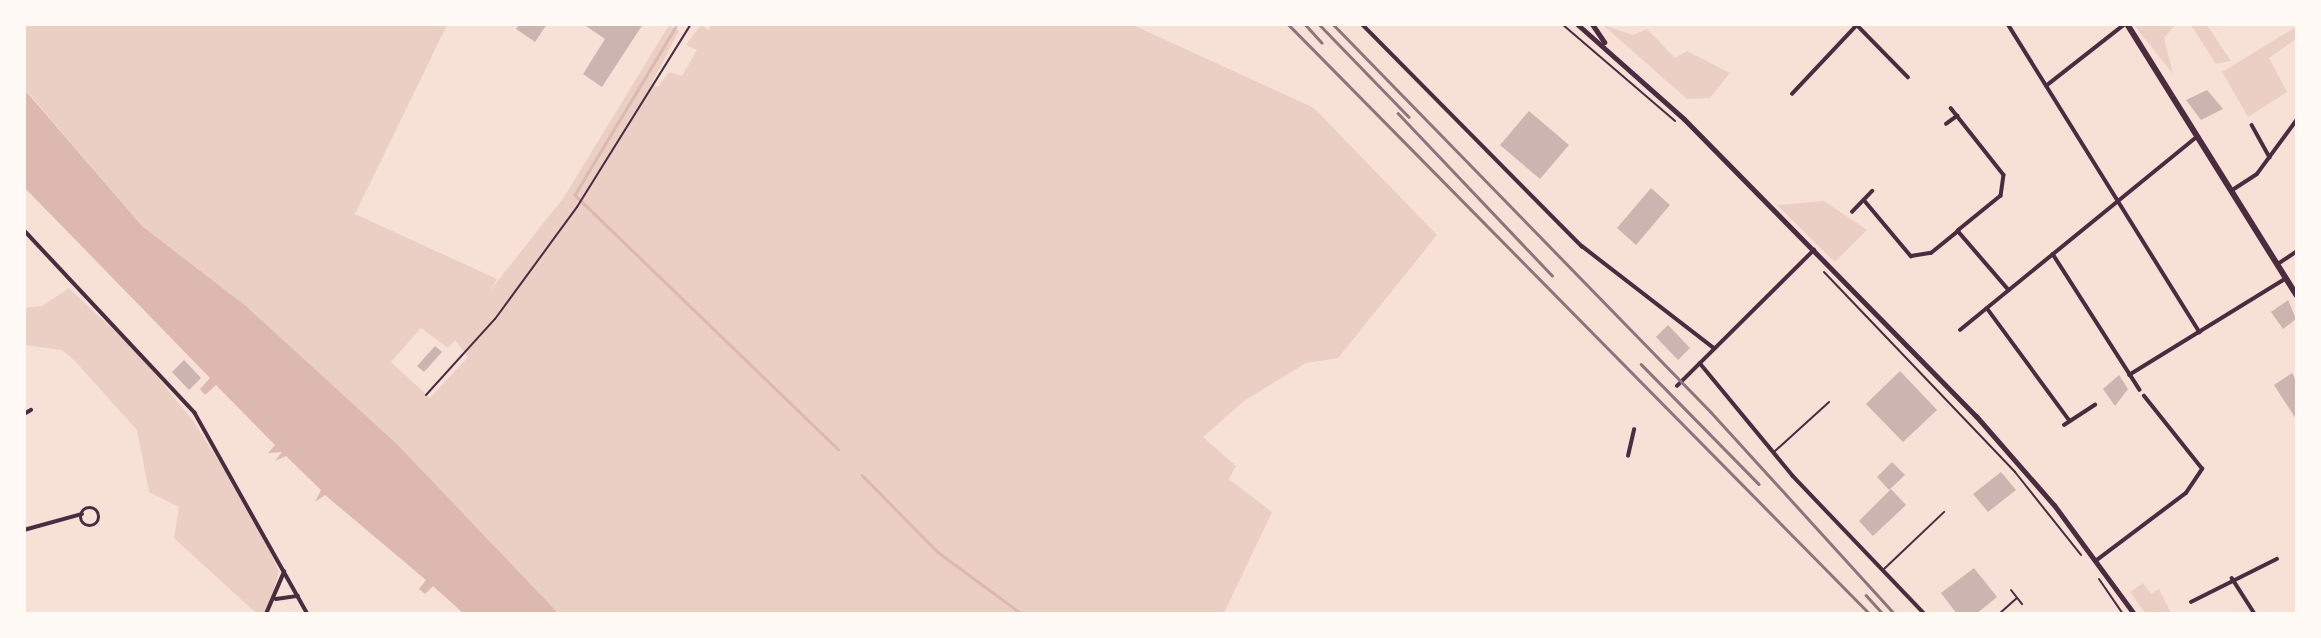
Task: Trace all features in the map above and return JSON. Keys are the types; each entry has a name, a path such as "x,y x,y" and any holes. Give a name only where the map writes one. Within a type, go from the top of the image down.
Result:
{"main road":[{"path":"2126,24 2234,189 2297,295"}],"street":[{"path":"1362,24 1587,251 1714,348"},
{"path":"1577,24 1605,45 2000,442 2097,559 2134,614"},
{"path":"1592,24 1605,45"},
{"path":"2008,24 2200,332"},
{"path":"2046,86 2126,24"},
{"path":"1791,94 1857,25 1908,77"},
{"path":"1865,201 1905,253 1931,253 2006,187 2004,175 1951,108"},
{"path":"1946,124 1957,116"},
{"path":"2234,189 2270,157 2297,121"},
{"path":"2252,125 2270,157"},
{"path":"1960,330 2198,136"},
{"path":"1852,212 1872,191"},
{"path":"24,230 195,413 308,614"},
{"path":"1958,231 2008,290"},
{"path":"1677,386 1812,251"},
{"path":"2278,264 2297,252"},
{"path":"2053,254 2140,390"},
{"path":"2129,375 2287,278"},
{"path":"1987,308 2070,421"},
{"path":"1700,363 1775,451 1925,614"},
{"path":"2097,559 2186,493 2202,470 2144,396"},
{"path":"2064,425 2095,405"},
{"path":"24,414 31,410"},
{"path":"1628,456 1634,430"},
{"path":"24,530 82,514 91,508 99,520 88,526 82,514"},
{"path":"2191,602 2232,578 2277,559"},
{"path":"266,614 276,599 284,572"},
{"path":"2232,578 2255,614"},
{"path":"276,599 298,596"}],"lane":[{"path":"1775,451 1829,402"},
{"path":"1883,569 1944,512"},
{"path":"2011,590 2022,604"},
{"path":"1999,614 2017,598"}],"path":[{"path":"426,395 495,319 585,196 691,24"},
{"path":"1562,24 1681,126"},
{"path":"1812,251 2015,472 2090,566"},
{"path":"2096,575 2123,614"}],"shaded area":[{"path":"711,24 1133,25 1314,108 1437,235 1338,358 1306,363 1244,401 1203,437 1236,466 1229,479 1272,512 1224,613 558,613 398,445 246,306 142,226 25,89 24,25 447,25 355,214 497,279 489,292 564,197 669,25 679,31 651,84 658,87 669,72 682,76 697,50 686,45 701,25 709,30","holes":["421,328 448,348 455,340 468,357 430,398 391,362"]},
{"path":"1603,25 1633,35 1647,29 1675,58 1687,51 1730,73 1710,98 1687,99"},
{"path":"2134,25 2175,25 2164,38 2173,74"},
{"path":"2191,25 2207,25 2231,61 2216,64"},
{"path":"2296,27 2296,39 2269,58 2287,92 2248,117 2222,72"},
{"path":"24,89 142,226 246,306 398,445 558,613 463,613 433,586 425,594 419,589 426,580 325,495 315,502 321,490 286,456 275,461 282,452 268,453 275,445 216,385 205,395 200,389 210,378 25,188"},
{"path":"1824,201 1867,230 1835,262 1777,205"},
{"path":"69,288 138,353 194,422 250,510 279,571 268,613 256,613 174,538 179,507 149,492 137,430 74,360 62,350 25,345 25,308 42,306"},
{"path":"2143,583 2151,594 2159,589 2171,613 2145,613 2130,592"}],"building":[{"path":"519,24 547,24 535,42 516,29"},
{"path":"583,24 643,24 602,87 583,74 605,39"},
{"path":"2207,90 2223,109 2201,120 2186,100"},
{"path":"1529,111 1569,145 1540,179 1500,145"},
{"path":"1651,188 1670,205 1636,245 1617,228"},
{"path":"2288,300 2296,319 2283,329 2271,312"},
{"path":"1668,325 1690,348 1678,360 1656,337"},
{"path":"435,346 442,352 424,372 417,366"},
{"path":"184,360 201,378 189,390 172,372"},
{"path":"1900,371 1937,410 1903,442 1866,404"},
{"path":"2292,373 2296,380 2296,419 2274,385"},
{"path":"2119,375 2128,389 2115,406 2103,389"},
{"path":"1892,462 1905,475 1889,490 1877,477"},
{"path":"2001,472 2016,490 1988,512 1973,494"},
{"path":"1891,489 1906,505 1873,536 1859,521"},
{"path":"1974,568 1997,597 1976,614 1957,614 1941,593"}],"waterway":[{"path":"676,27 575,195 838,449"},
{"path":"862,475 938,552 1022,614"}],"railway":[{"path":"1288,24 1870,614"},
{"path":"1305,24 1322,43"},
{"path":"1319,24 1409,117"},
{"path":"1333,24 1711,412 1895,614"},
{"path":"1398,113 1552,275"},
{"path":"1641,364 1759,484"},
{"path":"1866,595 1883,614"}]}
